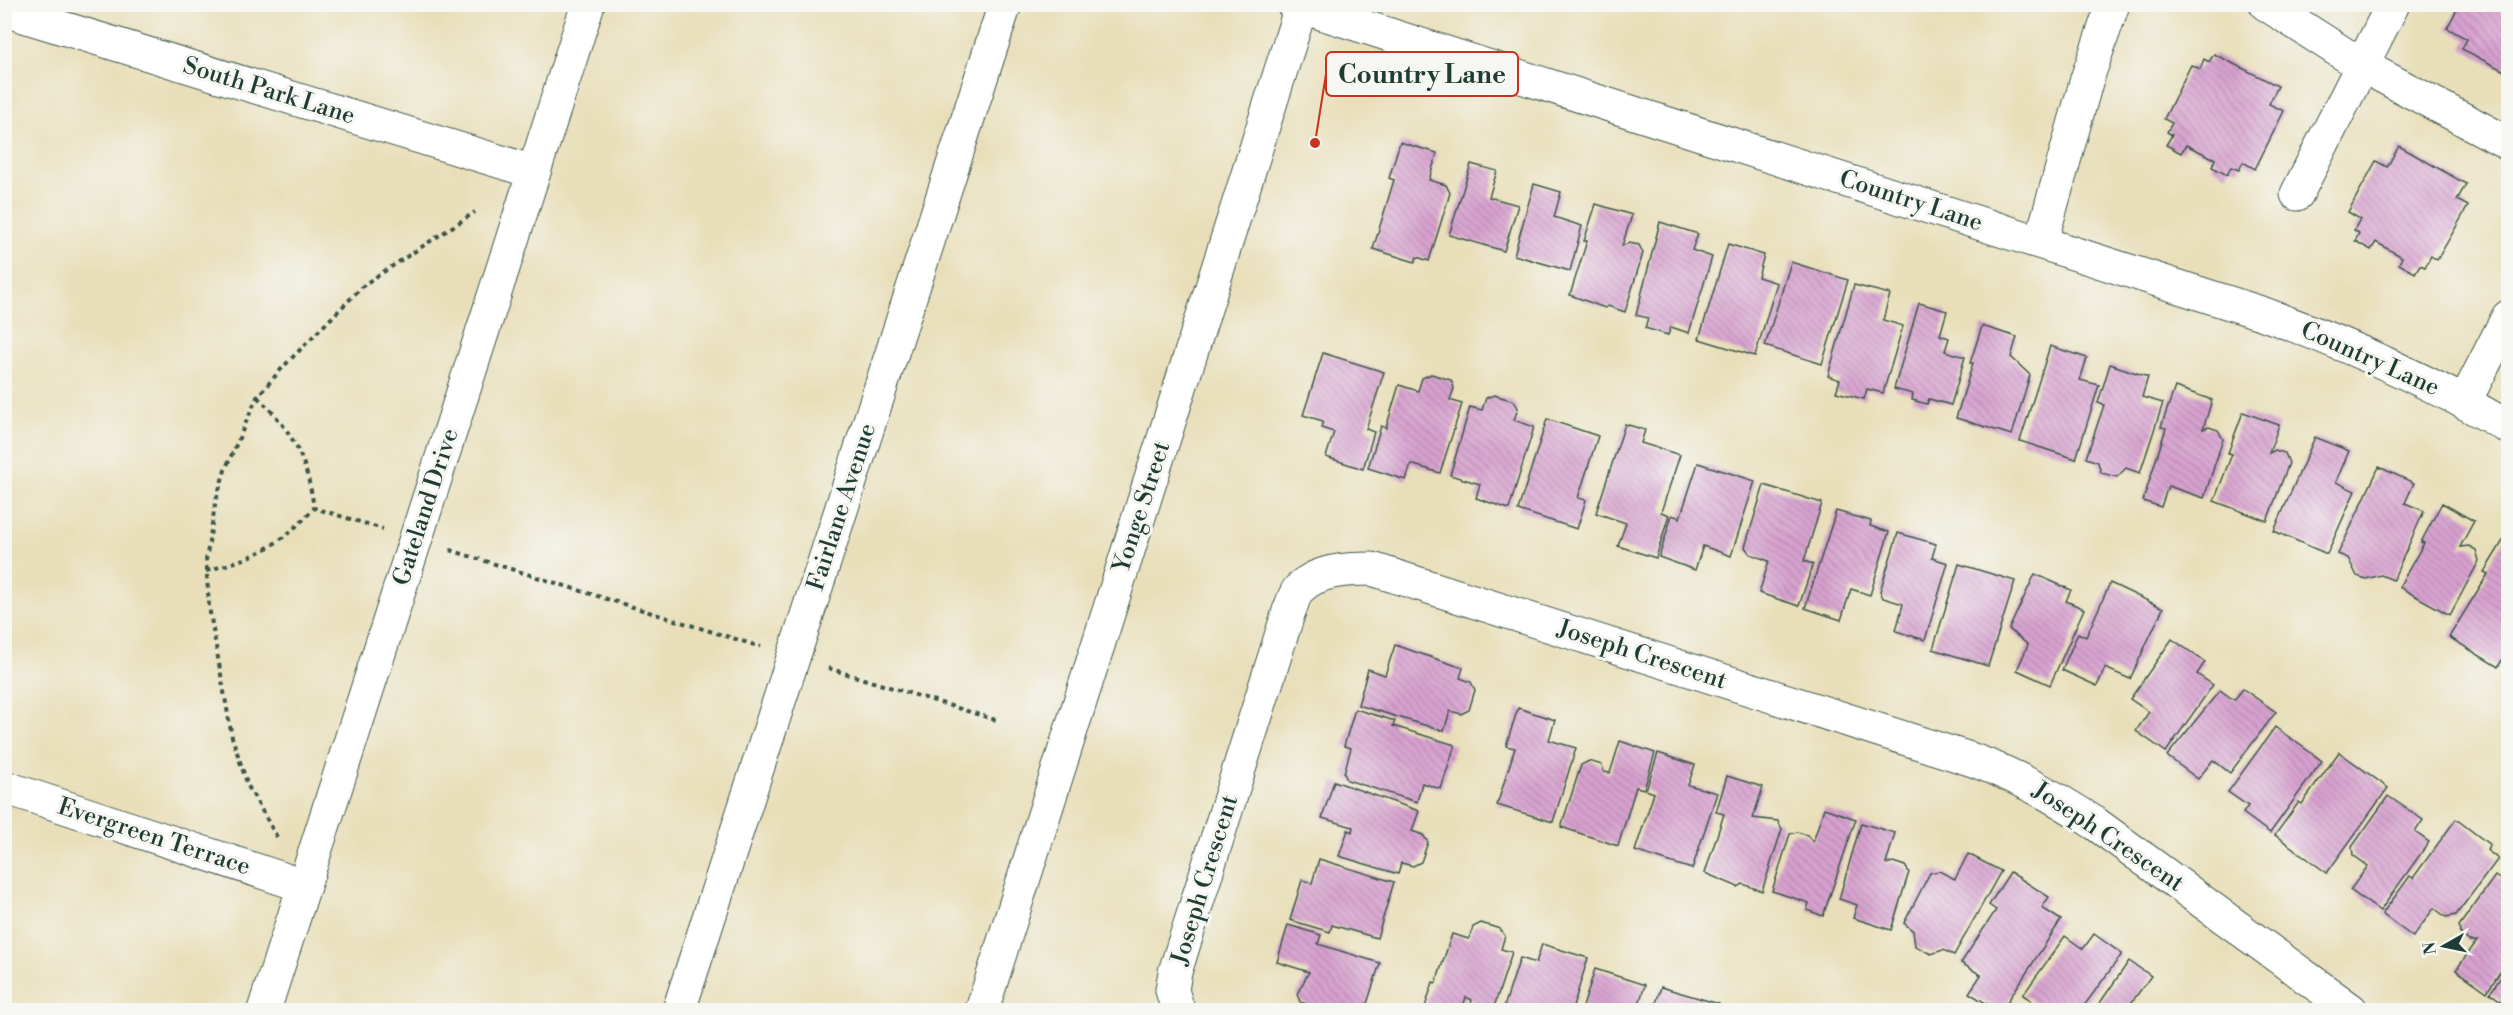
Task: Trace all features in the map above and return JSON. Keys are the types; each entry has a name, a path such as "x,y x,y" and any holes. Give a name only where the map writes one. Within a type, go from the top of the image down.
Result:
{"street":[{"name":"Gateland Drive","path":"264,1011 588,4"},
{"name":"Fairlane Avenue","path":"679,1011 1005,4"},
{"path":"2041,243 2087,79 2114,4"},
{"path":"2266,4 2361,65 2508,143"},
{"path":"2297,194 2393,4"},
{"name":"Country Lane","path":"1299,5 2264,314 2373,357 2465,401 2508,427"},
{"name":"Yonge Street","path":"982,1011 1299,5"},
{"name":"South Park Lane","path":"4,10 534,172"},
{"path":"2465,401 2508,317"},
{"name":"Joseph Crescent","path":"1178,1011 1172,990 1175,972 1289,611 1298,590 1319,576 1344,569 1372,569 2014,775 2058,799 2096,824 2350,1011"},
{"name":"Evergreen Terrace","path":"4,787 304,886"}],"path":[{"path":"277,837 248,786 232,737 209,607 206,560 216,500 239,436 257,397 284,366 364,284 475,212"},
{"path":"207,571 247,559 271,547 294,531 314,508 310,480 296,445 280,418 257,397"},
{"path":"314,508 996,720"}],"building":[{"path":"2460,4 2508,4 2508,73 2462,49 2467,39 2447,28"},
{"path":"2214,54 2278,86 2269,104 2284,111 2255,169 2243,162 2239,170 2231,167 2227,175 2212,167 2215,159 2186,145 2181,153 2166,145 2172,135 2167,132 2172,123 2164,119 2191,65 2200,69 2204,59 2209,62"},
{"path":"1400,142 1437,153 1429,180 1446,185 1450,193 1429,261 1417,257 1415,262 1373,249 1394,180 1389,178"},
{"path":"2399,146 2466,184 2457,200 2468,206 2437,260 2431,256 2425,267 2420,265 2415,273 2399,264 2402,257 2376,242 2371,250 2355,241 2359,233 2354,230 2360,219 2348,212 2376,161 2387,167"},
{"path":"1471,164 1497,171 1489,197 1518,205 1504,251 1449,235"},
{"path":"1534,184 1561,192 1554,217 1582,226 1570,271 1514,255"},
{"path":"1596,204 1632,215 1622,246 1629,243 1639,245 1643,253 1625,312 1608,306 1605,308 1570,295"},
{"path":"1660,222 1698,234 1692,250 1712,257 1689,333 1671,327 1668,335 1645,328 1648,318 1636,315"},
{"path":"1728,244 1764,255 1758,277 1777,283 1755,356 1699,339"},
{"path":"1791,262 1848,280 1822,364 1765,346"},
{"path":"1854,285 1890,294 1883,320 1903,326 1883,393 1867,389 1864,399 1836,392 1840,380 1828,376"},
{"path":"1919,303 1947,311 1940,335 1949,338 1945,351 1965,357 1951,405 1929,399 1927,404 1912,400 1913,394 1894,389"},
{"path":"1982,326 2017,337 2011,357 2030,375 2012,435 1956,418"},
{"path":"2050,346 2087,358 2080,380 2099,385 2076,459 2020,441"},
{"path":"1323,353 1384,372 1366,429 1374,432 1363,469 1326,457 1334,432 1321,428 1323,421 1303,415"},
{"path":"2110,364 2148,377 2142,397 2163,403 2140,473 2126,468 2117,477 2101,473 2098,462 2086,458 2104,405 2098,403"},
{"path":"1431,374 1451,380 1454,388 1450,400 1462,404 1440,473 1411,464 1406,480 1368,468 1381,426 1386,428 1399,385 1418,391 1422,378"},
{"path":"2175,387 2212,400 2203,429 2209,427 2218,430 2223,439 2204,498 2168,486 2161,507 2143,501 2166,428 2161,427"},
{"path":"1494,395 1514,401 1518,408 1514,420 1534,427 1509,509 1476,498 1480,484 1450,475 1470,407 1482,410 1486,398"},
{"path":"2243,412 2279,425 2269,453 2275,450 2285,453 2289,463 2267,521 2214,501 2232,454 2228,453"},
{"path":"1547,419 1598,436 1578,498 1586,500 1577,529 1518,510"},
{"path":"1625,424 1645,430 1641,443 1680,455 1661,512 1669,515 1656,558 1618,546 1626,523 1596,513"},
{"path":"2315,437 2349,451 2336,482 2355,491 2327,554 2274,531"},
{"path":"1698,463 1755,481 1731,556 1703,546 1695,570 1659,557 1672,515 1680,518"},
{"path":"2379,467 2414,483 2405,503 2424,511 2393,580 2381,575 2366,579 2357,576 2348,558 2338,554"},
{"path":"1764,485 1822,503 1804,561 1813,564 1799,606 1759,593 1769,561 1750,554 1745,547"},
{"path":"2442,503 2474,521 2460,547 2469,546 2476,550 2479,561 2450,615 2399,587 2424,543 2421,542"},
{"path":"1836,511 1871,521 1870,526 1889,532 1870,595 1851,589 1841,620 1805,608"},
{"path":"1898,533 1936,544 1932,558 1948,563 1925,640 1896,631 1903,604 1883,598 1880,591"},
{"path":"2504,539 2508,542 2508,650 2498,667 2449,637 2488,574 2484,572"},
{"path":"1959,564 2015,581 1988,666 1933,649"},
{"path":"2035,574 2071,590 2066,601 2084,609 2050,685 2017,670 2028,645 2009,629"},
{"path":"2110,583 2163,608 2130,679 2105,668 2097,686 2062,670 2078,633 2086,637"},
{"path":"2172,639 2205,662 2197,674 2213,685 2166,752 2136,731 2149,712 2130,699"},
{"path":"1395,645 1463,668 1460,678 1471,682 1475,690 1469,710 1461,714 1450,711 1444,731 1358,705 1368,669 1385,675"},
{"path":"2243,689 2276,712 2230,773 2213,760 2198,779 2167,756 2220,690 2234,700"},
{"path":"1518,708 1555,720 1549,740 1576,748 1553,822 1497,805 1515,748 1506,746"},
{"path":"1355,709 1395,721 1393,726 1455,745 1441,789 1422,783 1417,802 1347,780 1344,773 1351,748 1344,746"},
{"path":"2275,727 2322,761 2270,833 2243,813 2248,806 2228,792"},
{"path":"1620,741 1655,753 1644,789 1636,787 1618,846 1561,827 1581,765 1589,761 1602,765 1604,772 1610,773"},
{"path":"2339,752 2388,788 2327,873 2275,835 2299,802 2302,804"},
{"path":"1658,753 1695,765 1688,785 1717,793 1692,869 1635,851 1654,793 1646,790"},
{"path":"1727,776 1763,787 1753,818 1778,821 1782,829 1762,891 1743,884 1738,887 1705,873 1724,814 1716,812"},
{"path":"1334,781 1419,811 1412,831 1423,835 1428,842 1421,862 1413,866 1401,863 1398,874 1339,856 1348,830 1352,832 1353,827 1322,818"},
{"path":"2388,796 2423,820 2415,832 2429,842 2380,911 2350,890 2368,866 2353,855 2352,847"},
{"path":"1824,808 1856,819 1823,916 1807,910 1809,903 1772,891 1790,834 1797,832 1807,835 1813,842"},
{"path":"2456,819 2490,845 2487,850 2498,859 2456,915 2446,917 2434,908 2413,937 2382,914 2410,876 2413,878"},
{"path":"1861,823 1895,833 1886,864 1893,862 1905,866 1909,872 1891,930 1853,918 1857,905 1839,899"},
{"path":"1968,854 2001,871 1954,955 1943,950 1931,954 1915,946 1913,931 1904,923 1930,873 1939,871 1955,879"},
{"path":"1319,859 1394,882 1377,938 1332,925 1330,932 1290,920 1302,880 1312,883"},
{"path":"2010,872 2049,897 2042,908 2061,920 2002,1010 1997,1010 1969,993 1981,975 1961,963 1996,910 1989,905"},
{"path":"2495,876 2508,885 2508,960 2487,992 2456,970 2477,941 2469,941 2460,933 2459,926"},
{"path":"1481,923 1500,929 1505,936 1501,949 1512,952 1493,1010 1471,1005 1472,1000 1466,997 1462,1010 1424,1010 1433,982 1436,983 1452,934 1469,939 1473,927"},
{"path":"1288,925 1321,935 1318,944 1380,963 1365,1010 1328,1010 1300,1002 1297,994 1309,972 1277,962"},
{"path":"2094,934 2122,954 2081,1010 2031,1010 2031,1000 2023,995 2065,936 2083,949"},
{"path":"1542,944 1588,958 1572,1010 1503,1010 1520,958 1536,963"},
{"path":"2129,961 2151,976 2126,1010 2095,1010"},
{"path":"2508,967 2508,1006 2490,993"},
{"path":"1595,969 1645,985 1637,1010 1582,1010"},
{"path":"1661,987 1719,1004 1717,1010 1654,1010"}],"place":[{"name":"Country Lane","path":"1315,143"}]}
